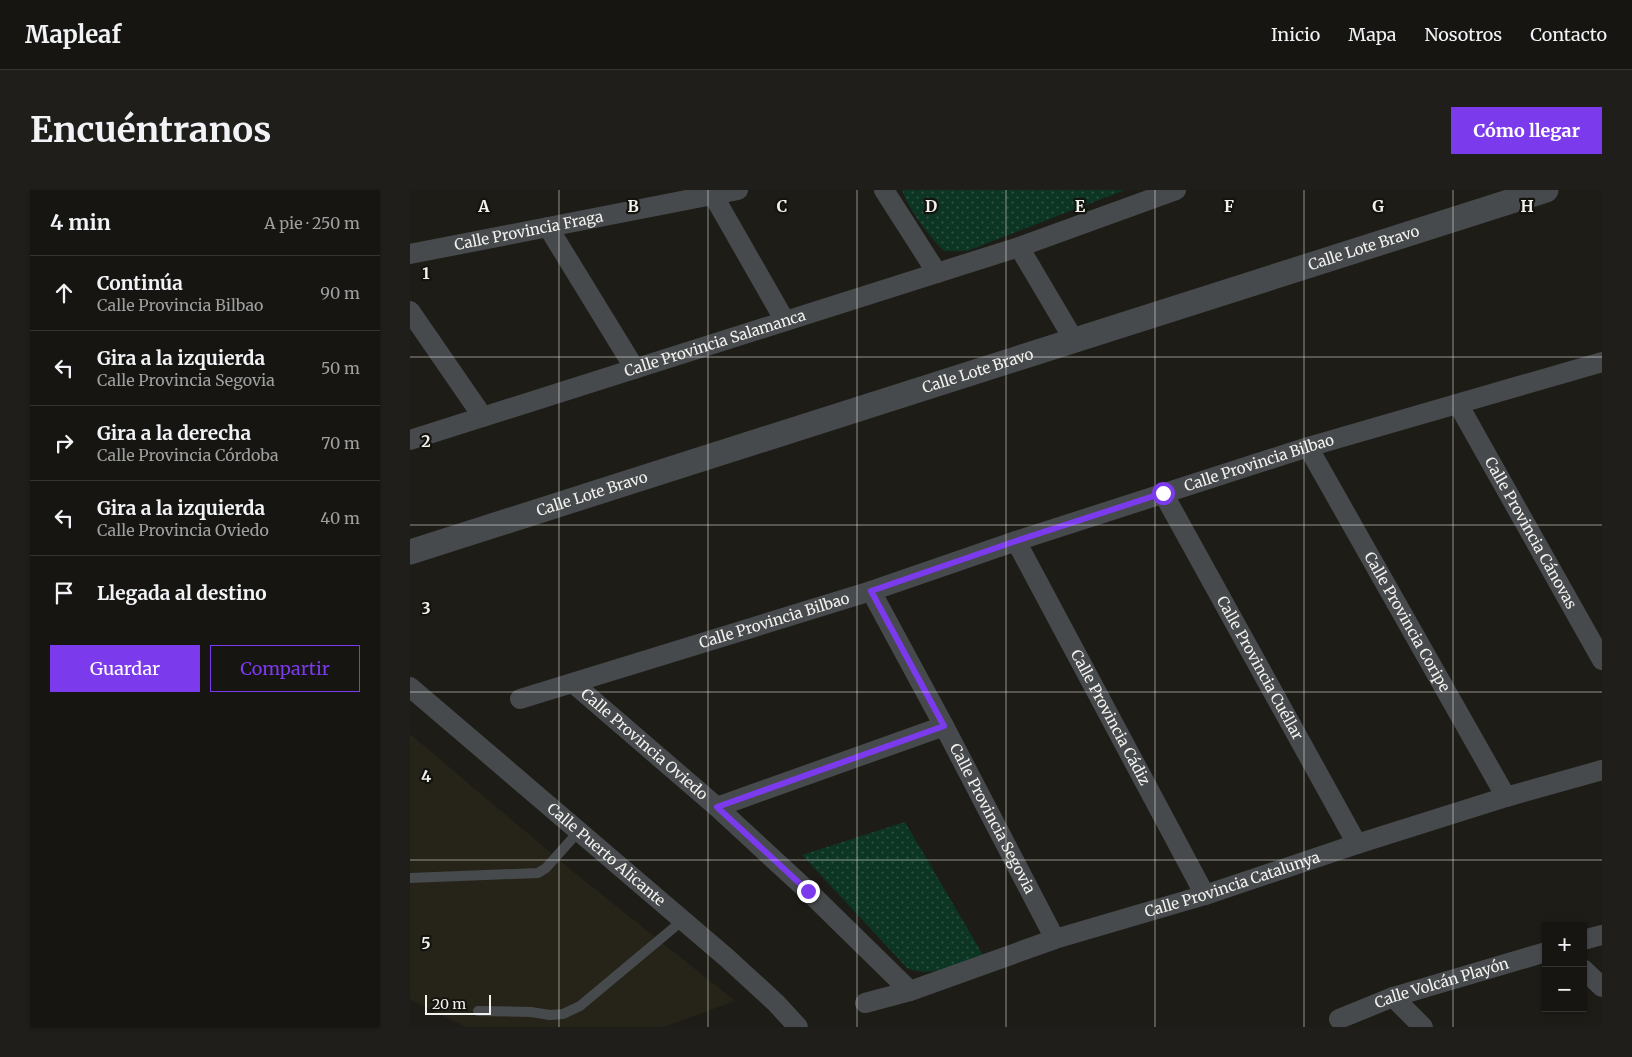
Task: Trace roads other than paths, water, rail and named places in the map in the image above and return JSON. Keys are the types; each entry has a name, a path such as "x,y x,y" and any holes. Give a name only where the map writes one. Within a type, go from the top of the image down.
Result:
{"street":[{"name":"Calle Provincia Fraga","path":"410,254 738,190"},
{"path":"884,190 937,273"},
{"name":"Calle Provincia Salamanca","path":"410,440 1019,247 1176,190"},
{"name":"Calle Lote Bravo","path":"410,552 1546,190"},
{"path":"713,195 785,321"},
{"path":"548,227 635,369"},
{"path":"1019,247 1074,340"},
{"path":"410,311 483,417"},
{"name":"Calle Provincia Bilbao","path":"520,699 871,591 1163,493 1308,448 1602,362"},
{"name":"Calle Provincia Cánovas","path":"1458,404 1602,660"},
{"name":"Calle Provincia Coripe","path":"1308,448 1506,797"},
{"name":"Calle Provincia Cuéllar","path":"1163,493 1357,844"},
{"name":"Calle Provincia Cádiz","path":"1016,541 1205,895"},
{"name":"Calle Provincia Segovia","path":"871,591 1055,939"},
{"name":"Calle Provincia Oviedo","path":"574,683 717,807 808,891 910,991"},
{"name":"Calle Puerto Alicante","path":"410,687 683,920 776,1003 798,1027"},
{"path":"717,807 944,726"},
{"name":"Calle Provincia Catalunya","path":"865,1003 910,991 1055,939 1205,895 1506,797 1602,770"},
{"path":"1587,939 1602,934"},
{"name":"Calle Volcán Playón","path":"1339,1019 1393,997 1542,953"},
{"path":"1587,973 1602,987"},
{"path":"1393,997 1423,1027"}],"lane":[{"path":"410,878 538,873 546,868 578,831"},
{"path":"478,1011 563,1014 580,1006 683,920"}]}
